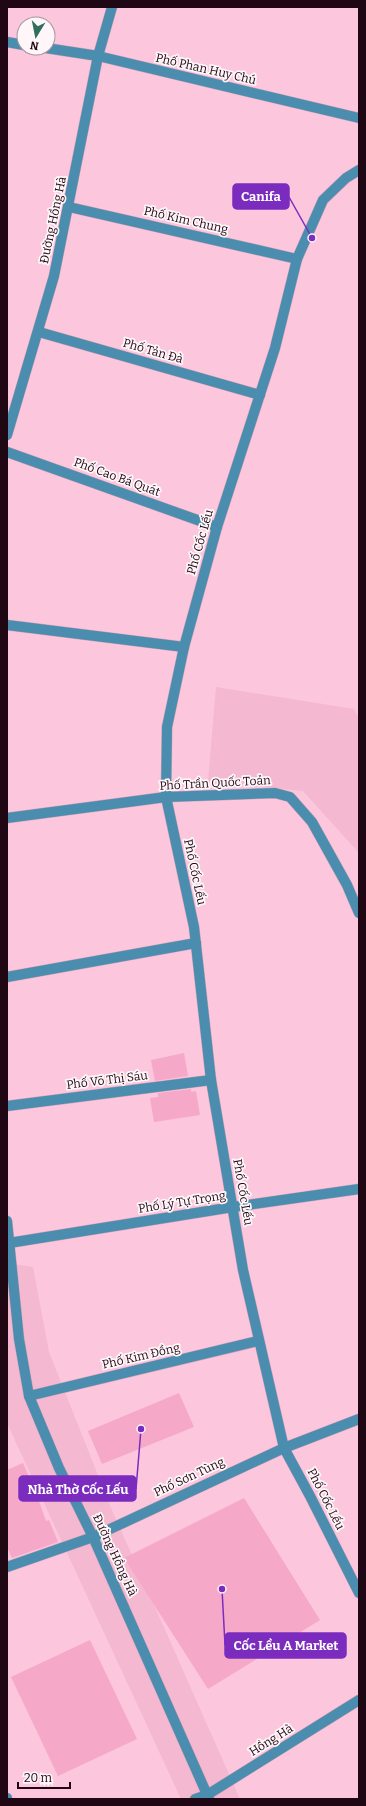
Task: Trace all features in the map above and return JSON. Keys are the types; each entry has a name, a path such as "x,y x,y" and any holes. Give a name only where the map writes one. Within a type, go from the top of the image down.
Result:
{"street":[{"name":"Đường Hồng Hà","path":"7,435 39,332 54,276 98,56 112,7"},
{"name":"Phố Phan Huy Chú","path":"56,50 98,56 359,118"},
{"name":"Phố Cốc Lếu","path":"359,170 346,178 323,200 297,259 275,348 217,527 184,646 167,727 166,798 196,943 211,1080 243,1270 258,1341 284,1448 359,1593"},
{"name":"Phố Kim Chung","path":"69,207 297,259"},
{"name":"Phố Tản Đà","path":"39,332 260,395"},
{"name":"Phố Cao Bá Quát","path":"7,452 217,527"},
{"path":"7,624 184,646"},
{"name":"Phố Trần Quốc Toản","path":"7,818 166,798 254,793 275,793 290,797 312,822 347,885 359,913"},
{"path":"7,977 196,943"},
{"name":"Phố Võ Thị Sáu","path":"7,1106 211,1080"},
{"name":"Phố Lý Tự Trọng","path":"9,1244 233,1207 359,1189"},
{"name":"Đường Hồng Hà","path":"7,1221 19,1339 29,1396 59,1468 93,1537 208,1797"},
{"name":"Phố Kim Đồng","path":"29,1396 258,1341"},
{"name":"Phố Sơn Tùng","path":"7,1567 93,1537 284,1448 359,1419"},
{"name":"Hồng Hà","path":"195,1799 208,1797 359,1700"}],"shaded area":[{"path":"216,687 354,709 359,719 359,853 303,791 208,782"},
{"path":"7,1263 33,1267 49,1352 111,1508 240,1799 181,1799 7,1423"}],"building":[{"path":"184,1053 188,1076 155,1081 151,1060"},
{"path":"191,1089 191,1092 196,1091 200,1115 154,1122 150,1098 158,1097 158,1093"},
{"path":"179,1393 194,1427 102,1464 88,1431"},
{"path":"23,1463 35,1490 46,1521 49,1520 58,1542 12,1558 7,1547 7,1470"},
{"path":"244,1498 320,1620 208,1689 124,1558"},
{"path":"90,1640 137,1739 58,1776 11,1677"}],"place":[{"name":"Canifa","path":"312,238"},
{"name":"Nhà Thờ Cốc Lếu","path":"141,1429"},
{"name":"Cốc Lều A Market","path":"222,1589"}]}
